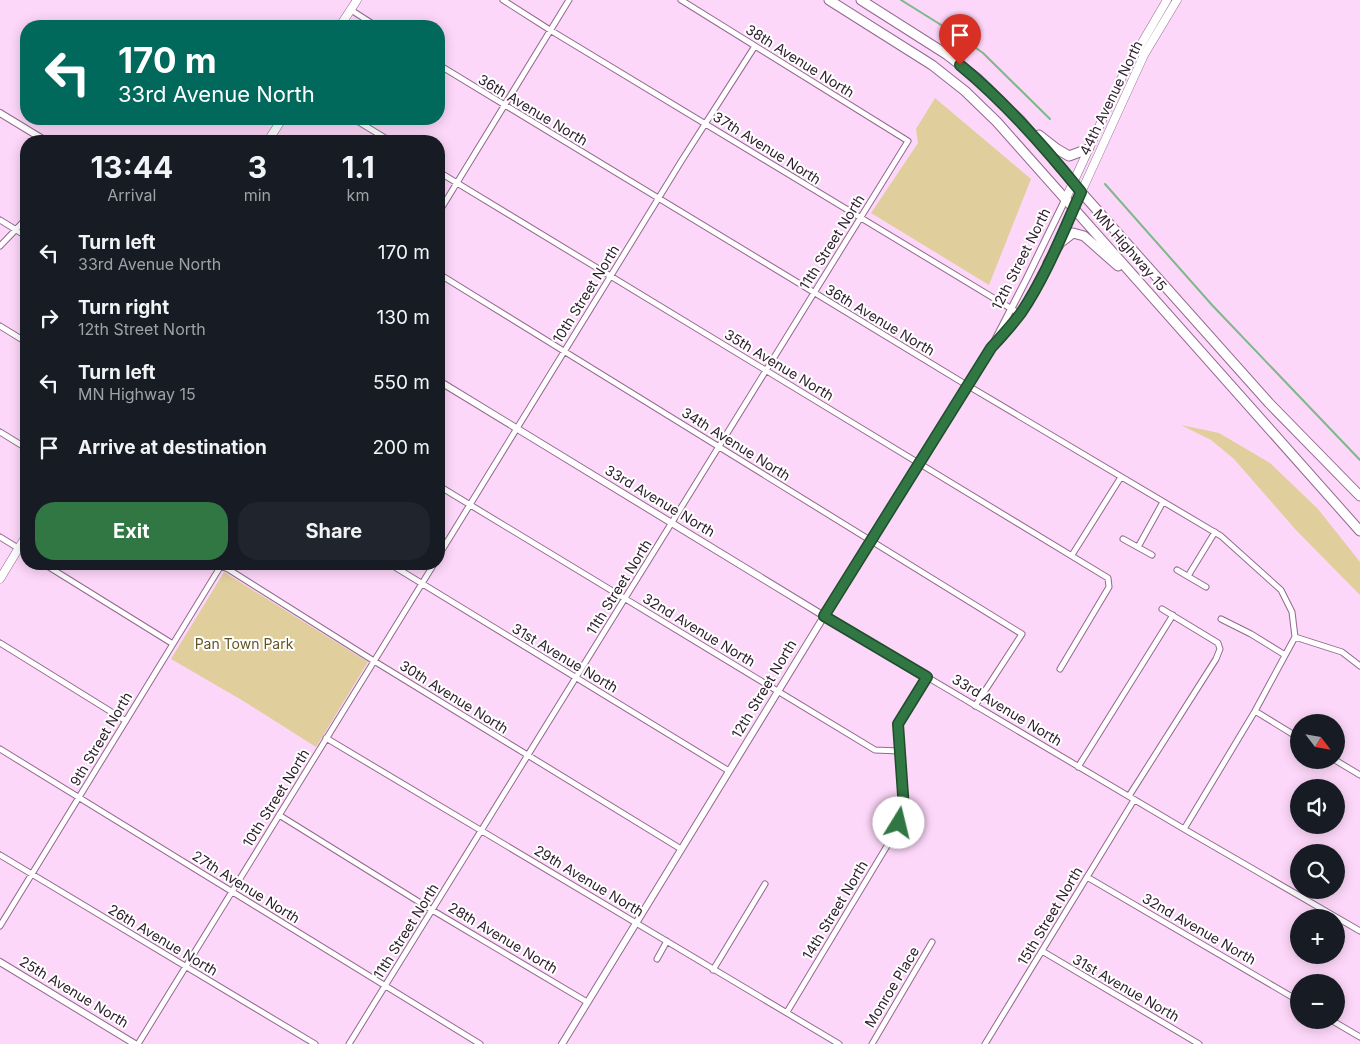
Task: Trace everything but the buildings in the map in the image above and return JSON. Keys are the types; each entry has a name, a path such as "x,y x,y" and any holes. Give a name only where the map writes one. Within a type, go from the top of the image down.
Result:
{"highway":[{"name":"MN Highway 15","path":"829,0 912,52 965,91 997,122 1360,531"},
{"name":"MN Highway 15","path":"862,0 946,54 989,90 1021,121 1081,192 1269,403 1360,496"},
{"path":"1021,121 1064,154 1073,155 1088,149"},
{"path":"1048,263 1065,238 1074,233 1084,236 1112,260 1173,321"}],"main road":[{"path":"344,20 357,0"},
{"name":"44th Avenue North","path":"1073,181 1123,75 1167,0"},
{"name":"44th Avenue North","path":"1074,208 1144,55 1176,1"},
{"name":"12th Street North","path":"1066,198 1073,181"},
{"path":"0,579 20,545"}],"street":[{"name":"37th Avenue North","path":"503,0 1020,314"},
{"path":"445,202 569,0"},
{"name":"38th Avenue North","path":"680,0 908,141"},
{"path":"350,10 366,20"},
{"name":"10th Street North","path":"445,545 658,199 755,46"},
{"name":"36th Avenue North","path":"445,69 967,386 1215,532 1281,590 1292,612 1295,637"},
{"path":"0,113 36,135"},
{"path":"364,125 380,135"},
{"name":"11th Street North","path":"349,1044 908,141"},
{"name":"35th Avenue North","path":"445,176 1108,578 1110,586 1060,670"},
{"name":"12th Street North","path":"562,1044 870,540 991,348 1066,198"},
{"name":"12th Street North","path":"991,348 1020,314 1048,263 1074,208"},
{"path":"0,220 20,232"},
{"path":"0,246 20,226"},
{"name":"34th Avenue North","path":"445,278 1022,634 975,706"},
{"path":"0,326 20,338"},
{"name":"33rd Avenue North","path":"445,384 824,616 1360,931"},
{"path":"0,432 20,444"},
{"path":"1072,555 1121,477"},
{"name":"32nd Avenue North","path":"445,489 875,750 899,751"},
{"path":"1138,547 1163,502"},
{"path":"1188,576 1215,532"},
{"path":"0,537 18,548"},
{"path":"1123,539 1152,555"},
{"path":"54,570 173,644"},
{"name":"9th Street North","path":"0,926 217,570"},
{"name":"30th Avenue North","path":"230,570 681,849"},
{"name":"31st Avenue North","path":"400,570 729,771"},
{"name":"10th Street North","path":"136,1044 280,815 430,570"},
{"path":"1176,570 1206,587"},
{"path":"1078,767 1173,615 1162,609"},
{"name":"15th Street North","path":"985,1044 1087,877 1132,798 1216,659 1220,649 1218,643 1173,615"},
{"path":"1221,619 1251,634 1285,655"},
{"path":"1184,829 1255,711 1295,637 1342,652 1360,666"},
{"path":"0,643 126,721"},
{"name":"14th Street North","path":"787,1012 896,831 904,809 898,724 927,677"},
{"path":"1255,711 1290,732"},
{"name":"29th Avenue North","path":"326,738 636,922 712,970 839,1044"},
{"name":"27th Avenue North","path":"0,749 480,1044"},
{"path":"1345,766 1360,775"},
{"name":"28th Avenue North","path":"280,815 432,910 588,1002"},
{"name":"26th Avenue North","path":"0,855 315,1044"},
{"name":"32nd Avenue North","path":"1087,877 1290,996"},
{"path":"712,970 765,884"},
{"path":"657,959 667,941"},
{"name":"Monroe Place","path":"872,1044 932,942"},
{"name":"31st Avenue North","path":"1042,951 1200,1044"},
{"name":"25th Avenue North","path":"0,962 136,1044"},
{"path":"1345,1028 1360,1037"}],"green space":[{"path":"935,98 1031,179 989,285 871,213 918,143 916,129"},
{"path":"1181,425 1219,433 1270,463 1318,509 1360,562 1360,595 1295,529 1234,459 1211,440"},
{"name":"Pan Town Park","path":"224,572 368,662 316,747 245,702 171,659"}],"waterway":[{"path":"901,0 983,53 1050,119"},
{"path":"1105,184 1212,305 1360,460"}],"route":[{"path":"899,823 904,809 898,724 927,677 824,616 991,348 1020,314 1040,279 1081,192 1021,121 960,65"}]}
